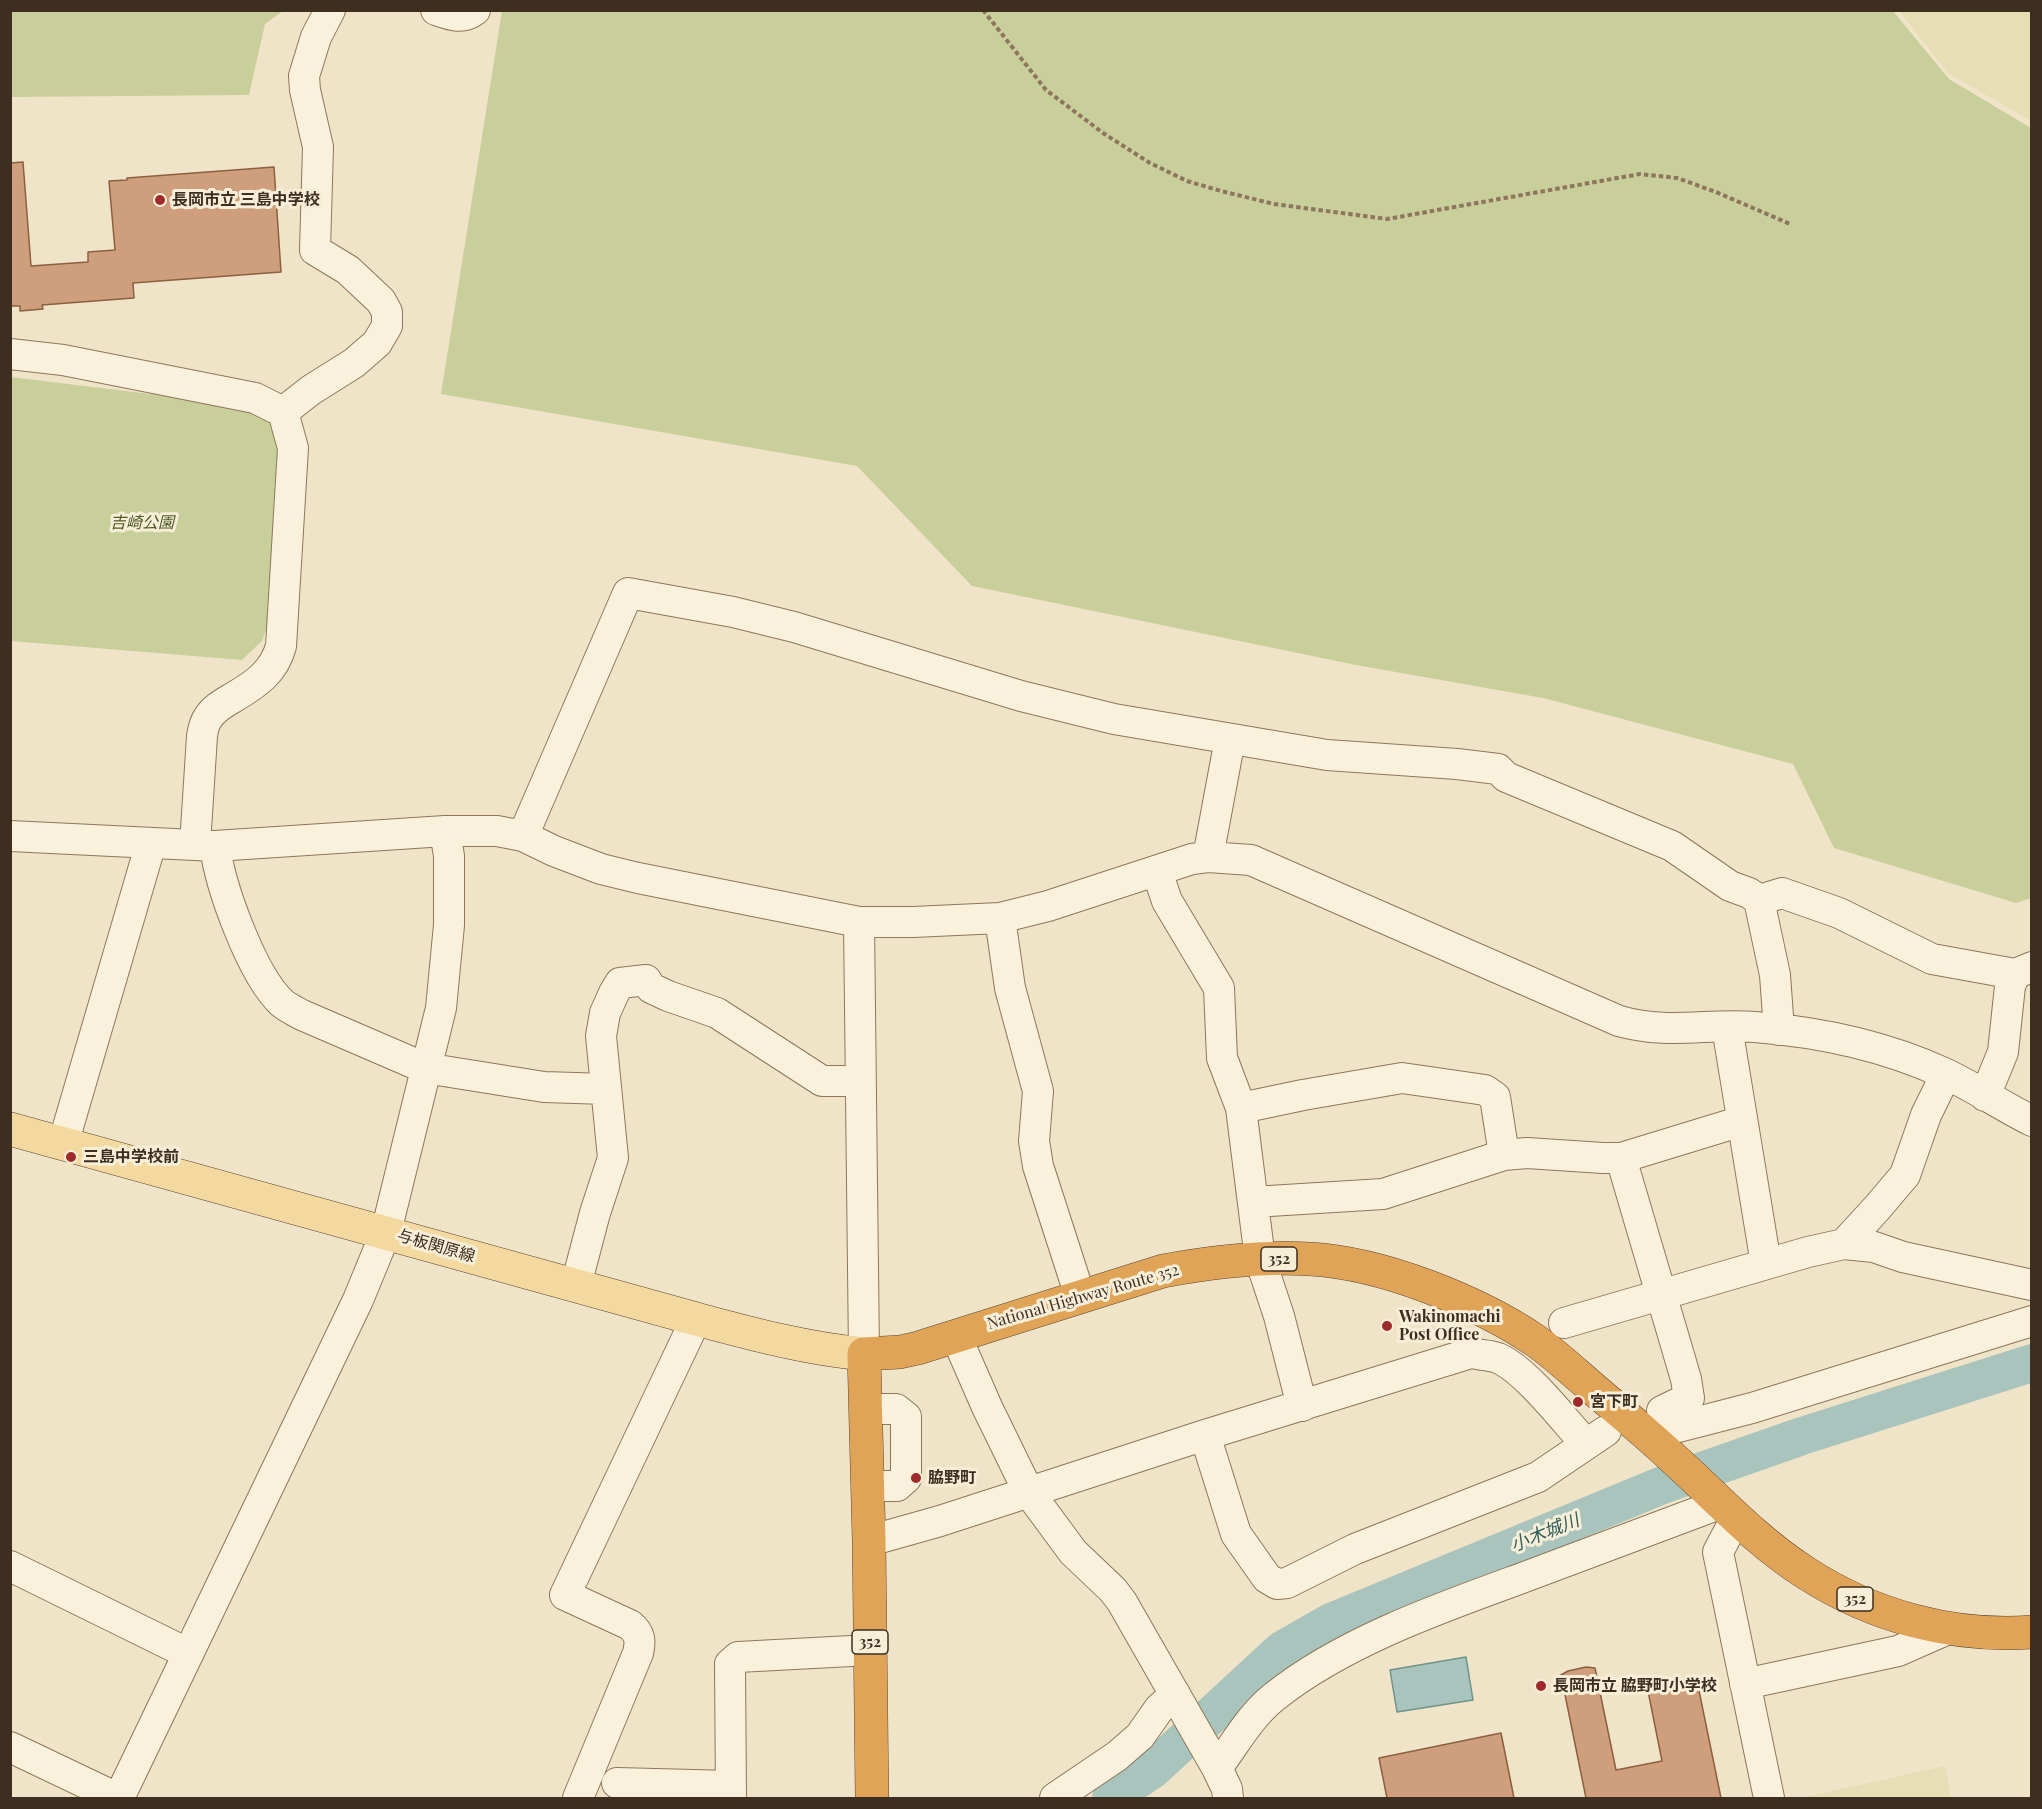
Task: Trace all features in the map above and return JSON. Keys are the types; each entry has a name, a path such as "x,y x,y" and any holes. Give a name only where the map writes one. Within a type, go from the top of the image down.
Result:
{"highway":[{"name":"National Highway Route 352","path":"864,1354 900,1352 1163,1271 1236,1260 1260,1259 1311,1259 1354,1265 1396,1276 1466,1302 1535,1341 1654,1429 1723,1504 1805,1573 1838,1591 1897,1615 1948,1629 1979,1633 2031,1632"},
{"name":"352","path":"864,1354 872,1798"}],"main road":[{"name":"与板関原線","path":"10,1129 696,1319 788,1343 830,1351 864,1354"}],"street":[{"path":"283,412 311,390 354,363 377,344 387,326 387,312 381,300 348,270 315,250 318,147 304,76 316,37 330,10"},
{"path":"436,10 457,17 469,15 475,10"},
{"path":"10,354 63,360 255,398 283,412 292,448 281,646 278,660 257,682 213,711 206,720 202,736 205,845 218,868 241,931 270,989 283,1004 302,1015 425,1068 544,1087 606,1089"},
{"path":"523,836 628,593 733,612 784,625 1021,696 1114,719 1327,755 1498,769 1506,777 1672,846 1730,886 1749,893 1759,900 1775,975 1779,1030"},
{"path":"1209,857 1230,738"},
{"path":"10,1747 118,1798 358,1300 386,1232 441,1008 448,925 449,856 445,831"},
{"path":"10,836 205,845 445,831 497,831 523,836 601,869 859,922 1000,918 1048,906 1192,859 1209,857 1251,860 1619,1022 1660,1029 1752,1027 1835,1038 1884,1050 1946,1074 2031,1121"},
{"path":"63,1144 151,843"},
{"path":"1157,871 1167,901 1219,988 1221,1058 1241,1108 1260,1259 1279,1316 1302,1406"},
{"path":"1759,900 1782,893 1839,913 1932,959 2023,970"},
{"path":"1000,918 1010,988 1038,1091 1034,1141 1038,1166 1080,1296"},
{"path":"859,922 864,1354"},
{"path":"1985,1096 2003,1052 2010,986 2023,970"},
{"path":"576,1285 595,1213 613,1158 601,1036 605,1013 621,983 646,980 651,988 668,996 717,1013 822,1081 860,1081"},
{"path":"1727,1027 1766,1264"},
{"path":"1844,1244 1870,1217 1905,1174 1926,1115 1946,1074"},
{"path":"1241,1108 1402,1078 1485,1090 1495,1097 1504,1155"},
{"path":"1253,1202 1383,1194 1504,1155 1527,1153 1621,1158 1742,1121"},
{"path":"1621,1158 1686,1379 1689,1398 1654,1429"},
{"path":"1564,1323 1808,1252 1844,1244 1874,1247 1903,1257 2031,1285"},
{"path":"578,1798 638,1653 640,1641 637,1631 630,1625 565,1595 696,1319"},
{"path":"1654,1429 1752,1408 2031,1321"},
{"path":"956,1336 1028,1491 1072,1552 1113,1590 1122,1602 1215,1765 1227,1789 1228,1798"},
{"path":"869,1541 940,1521 1028,1491 1205,1435 1302,1406 1477,1347 1508,1364 1595,1437 1538,1477 1355,1550 1296,1580 1277,1584 1267,1578 1236,1534 1205,1435"},
{"path":"1215,1765 1247,1725 1272,1699 1335,1656 1446,1605 1723,1504 1718,1552 1769,1798"},
{"path":"10,1566 187,1653"},
{"path":"1745,1684 1898,1651 1948,1629"},
{"path":"617,1783 731,1792 730,1664 738,1657 870,1650"},
{"path":"1056,1798 1140,1736 1159,1709 1177,1698"}],"path":[{"path":"983,10 1046,90 1065,105 1150,163 1186,180 1221,191 1274,204 1387,219 1640,174 1677,178 1790,224"}],"shaded area":[{"path":"1899,11 2031,11 2031,121 1948,73"},
{"path":"1945,1766 1951,1798 1801,1798"}],"green space":[{"path":"10,11 283,11 265,24 249,95 11,97"},
{"path":"502,11 1893,11 1949,79 2031,128 2031,898 2016,903 1834,848 1793,764 1543,698 1356,665 972,586 857,466 441,394"},
{"name":"吉崎公園","path":"10,377 250,406 267,420 275,430 282,450 274,607 262,641 242,660 11,641"}],"water":[{"path":"1466,1657 1473,1700 1397,1712 1390,1670"}],"building":[{"path":"23,162 31,266 88,262 88,252 115,250 109,181 274,167 281,272 133,283 134,298 42,305 43,309 20,311 20,306 10,306 10,163"},
{"path":"1586,1667 1595,1668 1616,1770 1662,1761 1647,1686 1696,1676 1721,1798 1586,1798 1561,1675"},
{"path":"1501,1733 1514,1798 1387,1798 1379,1758"}],"waterway":[{"name":"小木城川","path":"1111,1798 1153,1769 1282,1650 1331,1622 1665,1484 1802,1436 2032,1363"}],"place":[{"name":"長岡市立 三島中学校","path":"160,200"},
{"name":"三島中学校前","path":"71,1157"},
{"name":"Wakinomachi Post Office","path":"1387,1326"},
{"name":"宮下町","path":"1578,1402"},
{"name":"脇野町","path":"916,1478"},
{"name":"長岡市立 脇野町小学校","path":"1541,1686"}]}
